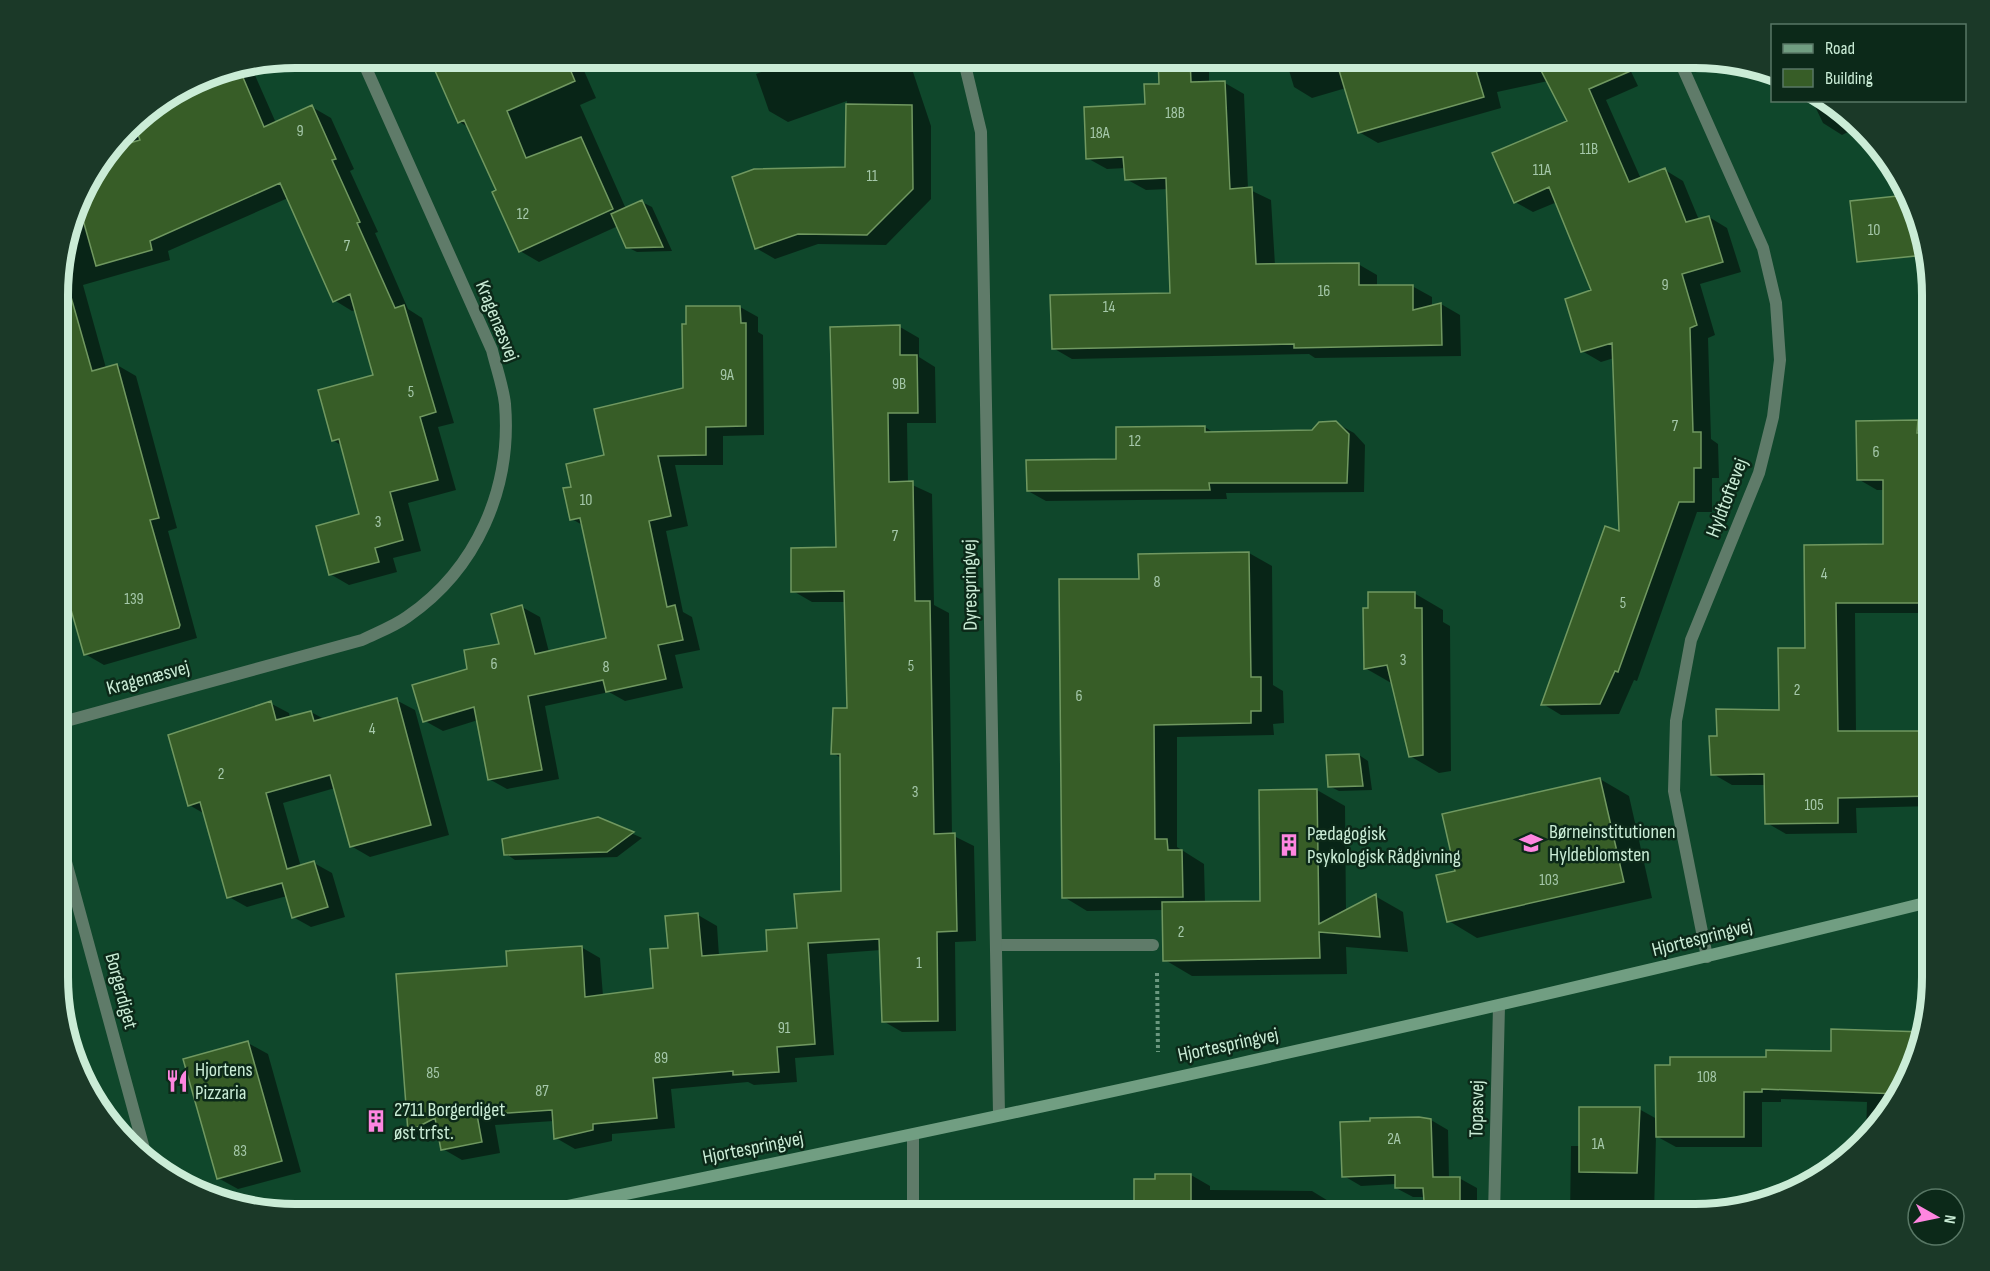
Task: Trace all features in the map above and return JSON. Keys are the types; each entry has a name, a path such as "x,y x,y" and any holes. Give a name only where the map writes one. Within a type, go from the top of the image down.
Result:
{"street":[{"name":"Kragenæsvej","path":"68,721 362,640 397,622 443,587 474,548 494,504 506,443 505,402 492,350 366,68"},
{"name":"Dyrespringvej","path":"966,68 981,132 999,1114"},
{"name":"Hyldtoftevej","path":"1686,68 1763,248 1776,303 1780,360 1773,417 1759,473 1691,640 1676,722 1674,791 1707,957"},
{"name":"Borgerdiget","path":"68,869 143,1145"},
{"name":"Hjortespringvej","path":"578,1204 913,1136 999,1114 1499,1006 1922,903"},
{"path":"996,945 1153,945"},
{"name":"Topasvej","path":"1494,1204 1499,1006"},
{"path":"913,1136 913,1204"}],"path":[{"path":"1153,945 1157,970 1158,1080"}],"building":[{"path":"434,68 570,68 575,81 507,111 526,158 581,137 613,209 519,252 492,192 496,190 464,120 458,123"},
{"path":"1158,68 1190,68 1191,82 1225,81 1230,189 1252,187 1256,264 1359,263 1359,285 1413,285 1413,310 1441,303 1442,345 1294,348 1294,344 1052,349 1050,295 1170,293 1166,178 1125,180 1123,157 1086,159 1084,107 1145,104 1144,84 1159,84"},
{"path":"1338,68 1475,68 1484,97 1358,133"},
{"path":"1540,68 1638,68 1589,89 1629,182 1665,168 1686,222 1709,216 1723,262 1682,274 1697,325 1690,328 1693,432 1701,432 1701,468 1694,468 1694,502 1679,502 1618,672 1615,671 1600,704 1541,705 1605,526 1619,531 1612,343 1581,352 1565,299 1591,290 1549,187 1514,203 1492,153 1567,121"},
{"path":"241,74 264,127 312,105 336,159 332,160 360,222 357,223 395,308 404,305 436,412 420,417 438,480 390,492 403,540 375,548 379,562 329,575 316,526 359,514 339,439 332,441 318,390 373,375 350,294 333,302 280,183 150,241 152,250 96,266 82,216 91,194 114,156 124,145 140,140 137,131 168,106 194,91"},
{"path":"846,104 912,105 913,189 867,235 798,234 755,249 732,177 754,169 845,167"},
{"path":"1900,196 1915,236 1919,256 1857,262 1850,201"},
{"path":"642,200 663,247 626,248 611,214"},
{"path":"68,290 92,371 117,364 159,518 150,520 180,625 179,628 84,655 68,599"},
{"path":"686,306 740,306 741,323 746,323 746,426 706,427 706,455 658,456 671,516 649,521 667,607 675,605 683,640 658,645 666,679 606,692 603,680 528,696 542,770 488,780 474,707 423,722 412,685 467,669 464,650 499,644 491,614 522,605 535,654 606,638 580,518 570,520 563,488 571,487 566,464 604,455 594,409 683,388 682,324 686,324"},
{"path":"900,325 900,355 917,355 918,413 888,413 889,482 913,481 915,601 930,601 934,834 955,833 957,931 937,932 938,1021 882,1022 879,939 808,943 815,1044 777,1047 779,1072 733,1075 733,1071 653,1078 657,1118 593,1124 593,1130 554,1139 552,1110 477,1115 482,1142 441,1150 435,1118 408,1132 396,974 507,966 506,951 582,946 585,997 653,988 650,949 668,948 665,916 698,913 702,956 767,951 766,930 797,928 794,894 841,891 840,754 831,754 833,708 847,708 844,591 791,592 791,548 836,547 830,327"},
{"path":"1918,420 1917,433 1922,433 1922,603 1836,603 1838,731 1922,731 1922,796 1838,798 1838,823 1765,824 1764,774 1711,775 1709,736 1717,736 1716,709 1779,710 1778,648 1805,648 1804,545 1883,544 1883,480 1857,480 1856,421"},
{"path":"1336,421 1349,434 1347,483 1209,483 1210,490 1027,491 1026,460 1116,459 1116,427 1205,426 1205,432 1312,430 1319,422"},
{"path":"1249,552 1251,677 1261,677 1261,711 1251,711 1251,723 1154,725 1155,839 1167,839 1168,850 1182,850 1183,897 1062,898 1059,579 1139,579 1138,554"},
{"path":"1368,592 1415,592 1415,608 1422,608 1423,755 1409,757 1387,665 1364,669 1363,608 1368,608"},
{"path":"397,698 431,825 350,847 330,775 266,793 287,869 314,861 328,907 292,918 282,883 227,898 200,802 188,806 168,735 271,701 276,720 311,711 314,721"},
{"path":"1359,754 1363,786 1328,787 1326,755"},
{"name":"Børneinstitutionen Hyldeblomsten","path":"1600,778 1624,882 1447,922 1436,875 1455,871 1442,814"},
{"name":"Pædagogisk Psykologisk Rådgivning","path":"1317,789 1319,924 1376,894 1380,937 1319,932 1320,958 1163,961 1162,902 1260,901 1259,790"},
{"path":"598,817 634,832 607,852 504,855 502,839"},
{"path":"1831,1029 1916,1032 1905,1063 1890,1094 1762,1089 1762,1092 1744,1092 1744,1137 1656,1137 1655,1065 1670,1065 1670,1057 1766,1057 1766,1050 1831,1051"},
{"path":"248,1041 282,1161 217,1179 183,1059"},
{"path":"1579,1107 1640,1107 1637,1173 1579,1172"},
{"path":"1419,1117 1431,1119 1433,1177 1460,1177 1460,1204 1424,1204 1423,1188 1395,1188 1395,1175 1342,1177 1340,1122 1370,1121 1370,1118"},
{"path":"1155,1174 1191,1174 1191,1204 1134,1204 1134,1179 1155,1179"}],"place":[{"name":"Børneinstitutionen Hyldeblomsten","path":"1531,843"},
{"name":"Pædagogisk Psykologisk Rådgivning","path":"1289,845"},
{"name":"Hjortens Pizzaria","path":"177,1081"},
{"name":"2711 Borgerdiget øst trfst.","path":"376,1121"}]}
